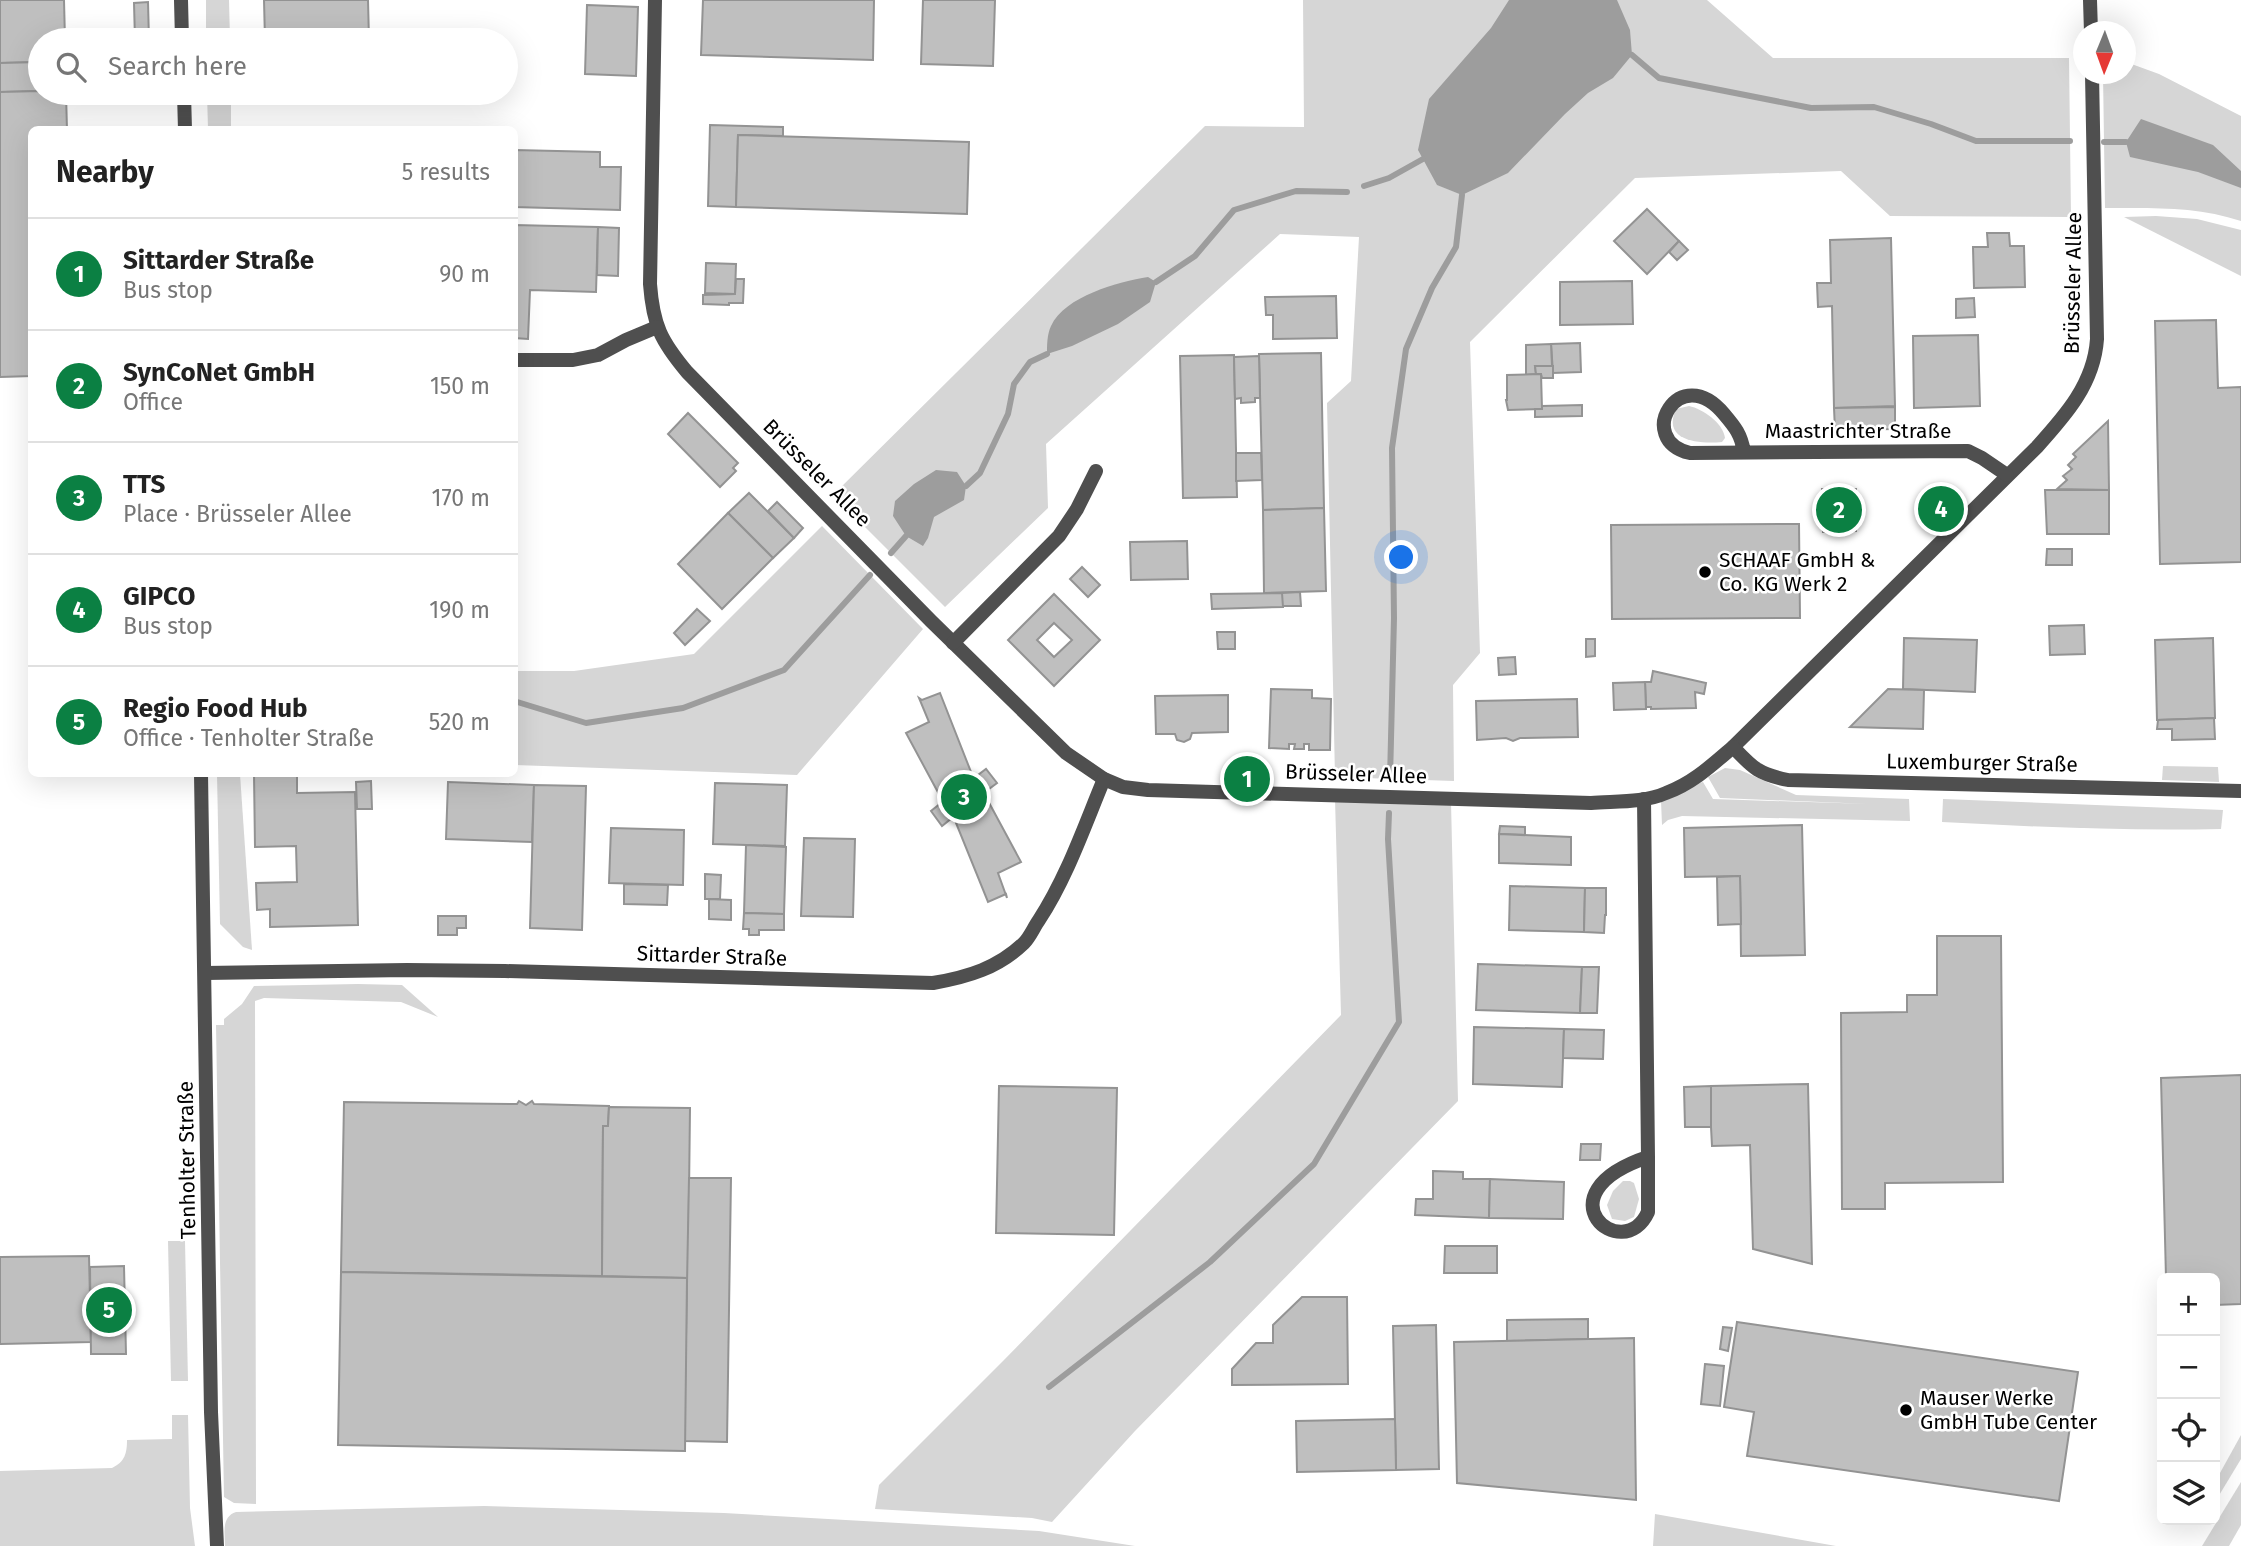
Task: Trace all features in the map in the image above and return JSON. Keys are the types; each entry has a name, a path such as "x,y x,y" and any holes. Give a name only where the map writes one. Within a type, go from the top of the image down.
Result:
{"street":[{"path":"181,0 182,28"},
{"name":"Brüsseler Allee","path":"655,0 650,284 651,305 657,327 668,350 953,643 1066,753 1104,779 1123,787 1148,790 1591,803 1644,799 1666,794 1702,775 2066,415 2090,374 2096,345 2092,84"},
{"path":"2090,0 2091,21"},
{"path":"184,105 185,126"},
{"path":"518,360 572,360 598,355 657,327"},
{"name":"Maastrichter Straße","path":"1744,452 1741,436 1722,411 1704,397 1686,395 1678,399 1666,412 1664,430 1673,446 1690,453 1968,451 2007,475"},
{"path":"953,643 1059,536 1077,509 1096,471"},
{"name":"Luxemburger Straße","path":"1733,747 1755,769 1788,780 2241,791"},
{"name":"Tenholter Straße","path":"201,777 211,1412 217,1546"},
{"name":"Sittarder Straße","path":"205,973 505,971 933,983 964,978 1001,960 1025,942 1054,898 1104,779"},
{"path":"1644,799 1648,1157 1648,1212 1640,1225 1624,1232 1608,1229 1595,1217 1592,1201 1594,1193 1603,1180 1630,1163 1648,1157"}],"shaded area":[{"path":"206,0 229,0 230,28 206,28"},
{"path":"1303,0 1707,0 1773,58 2069,58 2071,217 1890,216 1841,171 1635,178 1470,342 1480,653 1453,685 1454,781 1335,777 1327,403 1351,381 1359,237 1280,234 1046,444 1048,508 945,607 833,495 1205,126 1304,127"},
{"path":"1509,0 1617,0 1630,30 1632,55 1613,78 1588,93 1508,173 1462,195 1437,185 1418,150 1429,99 1491,28"},
{"path":"2136,66 2159,74 2241,116 2241,221 2190,210 2105,208 2103,84 2136,84"},
{"path":"207,105 231,105 231,126 208,126"},
{"path":"2141,119 2213,145 2241,171 2241,188 2198,172 2130,157 2126,142"},
{"path":"2124,217 2197,219 2241,230 2241,276"},
{"path":"1148,277 1156,282 1150,302 1118,324 1072,346 1047,354 1051,326 1068,306 1094,292"},
{"path":"1689,406 1706,413 1716,422 1725,438 1722,442 1694,441 1678,434 1673,420 1676,409"},
{"path":"936,470 957,472 966,486 964,500 934,517 923,546 906,536 893,516 895,501 914,484"},
{"path":"822,526 923,629 797,775 518,765 518,671 574,671 694,654"},
{"path":"2163,766 2218,767 2219,782 2162,780"},
{"path":"1725,768 1740,770 1796,795 1909,799 1910,821 1682,816 1662,825 1661,801 1687,786 1703,782 1713,799 1869,804 1720,798 1708,777"},
{"path":"217,777 240,777 252,950 243,947 220,924"},
{"path":"1335,799 1451,802 1458,1101 1135,1431 1052,1522 1032,1518 875,1509 879,1485 1341,1015"},
{"path":"1943,799 2223,810 2221,829 2046,827 1942,822"},
{"path":"402,985 438,1017 401,1002 264,998 255,1001 256,1504 234,1503 224,1497 216,1025 224,1025 224,1019 242,1004 254,986"},
{"path":"1623,1181 1634,1183 1639,1199 1634,1217 1625,1221 1612,1219 1607,1205 1613,1191"},
{"path":"168,1241 185,1241 188,1381 171,1381"},
{"path":"172,1415 188,1415 190,1508 195,1546 0,1546 0,1471 112,1468 124,1457 127,1440 172,1439"},
{"path":"2241,1435 2241,1459 2220,1494 2220,1473"},
{"path":"2241,1482 2241,1525 2229,1546 2202,1546 2215,1525 2220,1525 2220,1516"},
{"path":"484,1506 724,1513 1039,1531 1135,1546 225,1546 226,1522 231,1514 236,1512"},
{"path":"1655,1514 1836,1546 1653,1546"}],"building":[{"path":"0,0 64,0 65,28 28,28 28,62 0,63"},
{"path":"264,0 368,0 369,28 265,28"},
{"path":"703,0 874,0 873,60 701,55"},
{"path":"923,0 995,0 993,66 921,64"},
{"path":"148,2 149,28 135,28 134,3"},
{"path":"587,5 638,7 636,76 585,74"},
{"path":"28,62 28,91 0,92 0,63"},
{"path":"28,91 28,105 66,105 67,126 28,126 28,376 0,377 0,92"},
{"path":"710,125 783,127 783,136 738,135 736,207 708,206"},
{"path":"738,135 969,142 967,214 736,207"},
{"path":"518,150 600,152 600,167 621,167 620,210 518,207"},
{"path":"1647,209 1679,241 1647,274 1614,241"},
{"path":"518,225 598,227 596,292 530,290 528,339 518,338"},
{"path":"598,227 619,228 618,276 597,275"},
{"path":"1987,233 2009,233 2010,246 2024,246 2025,287 1974,288 1973,247 1988,247"},
{"path":"1891,238 1895,406 1834,408 1832,306 1818,307 1817,283 1831,283 1830,240"},
{"path":"1679,241 1688,250 1677,260 1669,252"},
{"path":"706,263 736,264 735,294 705,293"},
{"path":"736,279 744,279 743,303 703,304 703,295 735,294"},
{"path":"1632,281 1633,324 1560,325 1560,282"},
{"path":"1336,296 1337,338 1273,339 1273,315 1266,315 1265,297"},
{"path":"1974,298 1975,317 1956,318 1956,299"},
{"path":"2216,320 2218,388 2241,387 2241,562 2160,564 2155,321"},
{"path":"1978,335 1980,406 1914,408 1913,336"},
{"path":"1580,343 1581,372 1553,373 1551,344"},
{"path":"1551,344 1552,366 1535,366 1536,374 1526,375 1526,345"},
{"path":"1321,353 1324,508 1263,510 1259,354"},
{"path":"1234,355 1237,497 1183,498 1180,356"},
{"path":"1259,356 1260,398 1255,398 1255,402 1241,403 1241,398 1235,399 1234,357"},
{"path":"1535,366 1553,366 1553,378 1542,378 1541,374 1536,374"},
{"path":"1541,374 1542,409 1508,410 1507,375"},
{"path":"1582,405 1582,416 1535,417 1535,409 1542,409 1542,406"},
{"path":"1895,407 1895,429 1835,430 1834,408"},
{"path":"688,413 738,463 733,468 736,471 720,487 668,434"},
{"path":"2108,421 2109,490 2057,489 2067,480 2063,476 2072,469 2068,465 2076,457 2073,454"},
{"path":"1236,453 1261,453 1262,480 1236,481"},
{"path":"1822,489 1856,489 1856,531 1823,532"},
{"path":"2045,490 2109,490 2109,534 2047,534"},
{"path":"749,493 794,538 773,558 728,513"},
{"path":"777,502 803,528 794,538 768,511"},
{"path":"1324,508 1326,591 1264,593 1263,510"},
{"path":"728,513 773,558 722,609 678,564"},
{"name":"SCHAAF GmbH & Co. KG Werk 2","path":"1799,524 1800,618 1612,619 1611,525"},
{"path":"1187,541 1188,579 1131,580 1130,542"},
{"path":"2047,549 2072,549 2072,565 2046,565"},
{"path":"1082,567 1100,585 1088,597 1070,579"},
{"path":"1300,592 1301,606 1282,606 1282,593"},
{"path":"1282,593 1283,607 1212,609 1211,594"},
{"path":"1054,594 1100,640 1054,686 1008,640","holes":["1054,623 1072,640 1054,657 1037,640"]},
{"path":"697,609 710,621 685,645 674,633"},
{"path":"2084,625 2085,654 2050,655 2049,626"},
{"path":"1217,632 1235,632 1235,649 1218,649"},
{"path":"1904,638 1977,640 1975,692 1903,689"},
{"path":"2213,638 2215,718 2157,720 2155,640"},
{"path":"1586,639 1595,639 1595,656 1586,657"},
{"path":"1515,657 1516,674 1499,675 1498,658"},
{"path":"1653,671 1706,683 1704,694 1695,692 1696,708 1646,707 1645,682 1651,682"},
{"path":"1645,682 1646,709 1614,710 1613,683"},
{"path":"1271,689 1312,690 1312,698 1331,699 1330,750 1309,750 1309,744 1304,744 1304,749 1294,749 1295,744 1289,744 1289,749 1269,748"},
{"path":"1888,689 1924,690 1923,729 1850,727"},
{"path":"940,693 971,772 965,774 970,781 986,769 997,783 981,795 985,801 987,799 1021,862 998,873 1006,894 988,902 956,823 962,820 957,814 942,826 931,811 946,799 942,794 940,796 906,733 929,722 919,698 922,700"},
{"path":"1228,695 1228,732 1192,733 1190,739 1184,742 1177,740 1175,734 1156,734 1155,696"},
{"path":"1577,699 1578,737 1477,740 1476,701"},
{"path":"2214,718 2215,739 2172,740 2172,729 2157,729 2158,720"},
{"path":"254,777 297,777 297,793 355,792 358,925 270,927 270,909 257,910 256,883 297,882 296,846 255,847"},
{"path":"371,781 372,809 357,809 356,782"},
{"path":"448,782 534,785 532,842 446,839"},
{"path":"715,783 787,785 785,846 713,844"},
{"path":"534,785 586,786 582,930 530,928"},
{"path":"1802,825 1805,955 1741,956 1740,876 1685,877 1684,828"},
{"path":"1500,826 1525,827 1525,835 1499,834"},
{"path":"611,828 684,830 683,885 609,883"},
{"path":"1499,834 1571,837 1571,865 1499,863"},
{"path":"804,838 855,839 853,917 801,916"},
{"path":"746,845 786,847 784,914 744,913"},
{"path":"705,874 721,875 720,899 705,899"},
{"path":"1740,876 1741,924 1718,925 1717,877"},
{"path":"624,884 668,885 667,905 624,904"},
{"path":"1510,886 1585,888 1584,932 1509,930"},
{"path":"1585,888 1606,888 1604,933 1584,932"},
{"path":"709,899 731,900 731,920 709,919"},
{"path":"744,913 784,914 784,930 759,930 759,935 749,935 749,929 743,929"},
{"path":"438,916 466,916 466,928 457,928 457,935 438,935"},
{"path":"1937,936 2001,936 2003,1182 1885,1183 1885,1209 1842,1209 1841,1013 1907,1012 1907,995 1937,995"},
{"path":"1478,964 1582,967 1580,1013 1476,1010"},
{"path":"1582,967 1599,967 1597,1013 1580,1013"},
{"path":"1474,1027 1564,1029 1562,1087 1473,1084"},
{"path":"1564,1029 1604,1030 1603,1059 1563,1058"},
{"path":"2241,1075 2241,1304 2220,1305 2220,1273 2166,1273 2161,1078"},
{"path":"1808,1084 1812,1264 1753,1249 1750,1145 1712,1146 1711,1127 1711,1086"},
{"path":"999,1086 1117,1088 1114,1235 996,1233"},
{"path":"1711,1086 1711,1127 1685,1127 1684,1087"},
{"path":"519,1101 526,1105 532,1101 534,1104 609,1106 608,1126 603,1126 602,1276 341,1272 344,1102 517,1104"},
{"path":"609,1107 690,1108 688,1278 602,1276 603,1126 608,1126"},
{"path":"1581,1144 1601,1144 1600,1160 1580,1160"},
{"path":"1433,1171 1463,1172 1463,1179 1490,1179 1489,1218 1415,1215 1416,1199 1433,1199"},
{"path":"689,1178 731,1178 727,1442 684,1441"},
{"path":"1490,1179 1564,1182 1563,1219 1489,1218"},
{"path":"1445,1246 1497,1246 1497,1273 1444,1273"},
{"path":"89,1256 91,1342 0,1344 0,1257"},
{"path":"124,1266 126,1354 91,1354 90,1267"},
{"path":"341,1272 687,1278 685,1451 338,1445"},
{"path":"1302,1297 1347,1297 1348,1384 1232,1385 1232,1369 1256,1343 1273,1343 1273,1325"},
{"path":"1588,1319 1588,1339 1507,1341 1507,1320"},
{"name":"Mauser Werke GmbH Tube Center","path":"1737,1322 2078,1372 2059,1501 1747,1456 1754,1412 1724,1407"},
{"path":"1436,1325 1439,1469 1396,1470 1393,1326"},
{"path":"1723,1327 1732,1328 1728,1351 1720,1349"},
{"path":"1634,1338 1636,1500 1457,1483 1454,1342"},
{"path":"1705,1364 1724,1366 1720,1406 1701,1404"},
{"path":"1395,1419 1396,1470 1297,1472 1296,1421"}],"waterway":[{"path":"1632,55 1659,78 1811,108 1874,107 1976,141 2070,141"},
{"path":"2104,142 2126,142"},
{"path":"1364,186 1389,178 1423,159"},
{"path":"1156,282 1195,256 1234,210 1296,191 1347,192"},
{"path":"1390,779 1394,618 1392,448 1406,349 1432,288 1456,247 1462,195"},
{"path":"966,486 980,473 1008,414 1014,384 1030,362 1047,354"},
{"path":"891,553 906,536"},
{"path":"518,702 586,723 683,708 784,670 870,575"},
{"path":"1049,1387 1210,1262 1314,1164 1399,1022 1388,839 1389,813"}],"place":[{"name":"GIPCO","path":"1941,509"},
{"name":"SynCoNet GmbH","path":"1839,510"},
{"name":"SCHAAF GmbH & Co. KG Werk 2","path":"1705,572"},
{"name":"Sittarder Straße","path":"1247,779"},
{"name":"TTS","path":"964,797"},
{"name":"Regio Food Hub","path":"109,1310"},
{"name":"Mauser Werke GmbH Tube Center","path":"1906,1410"}]}
